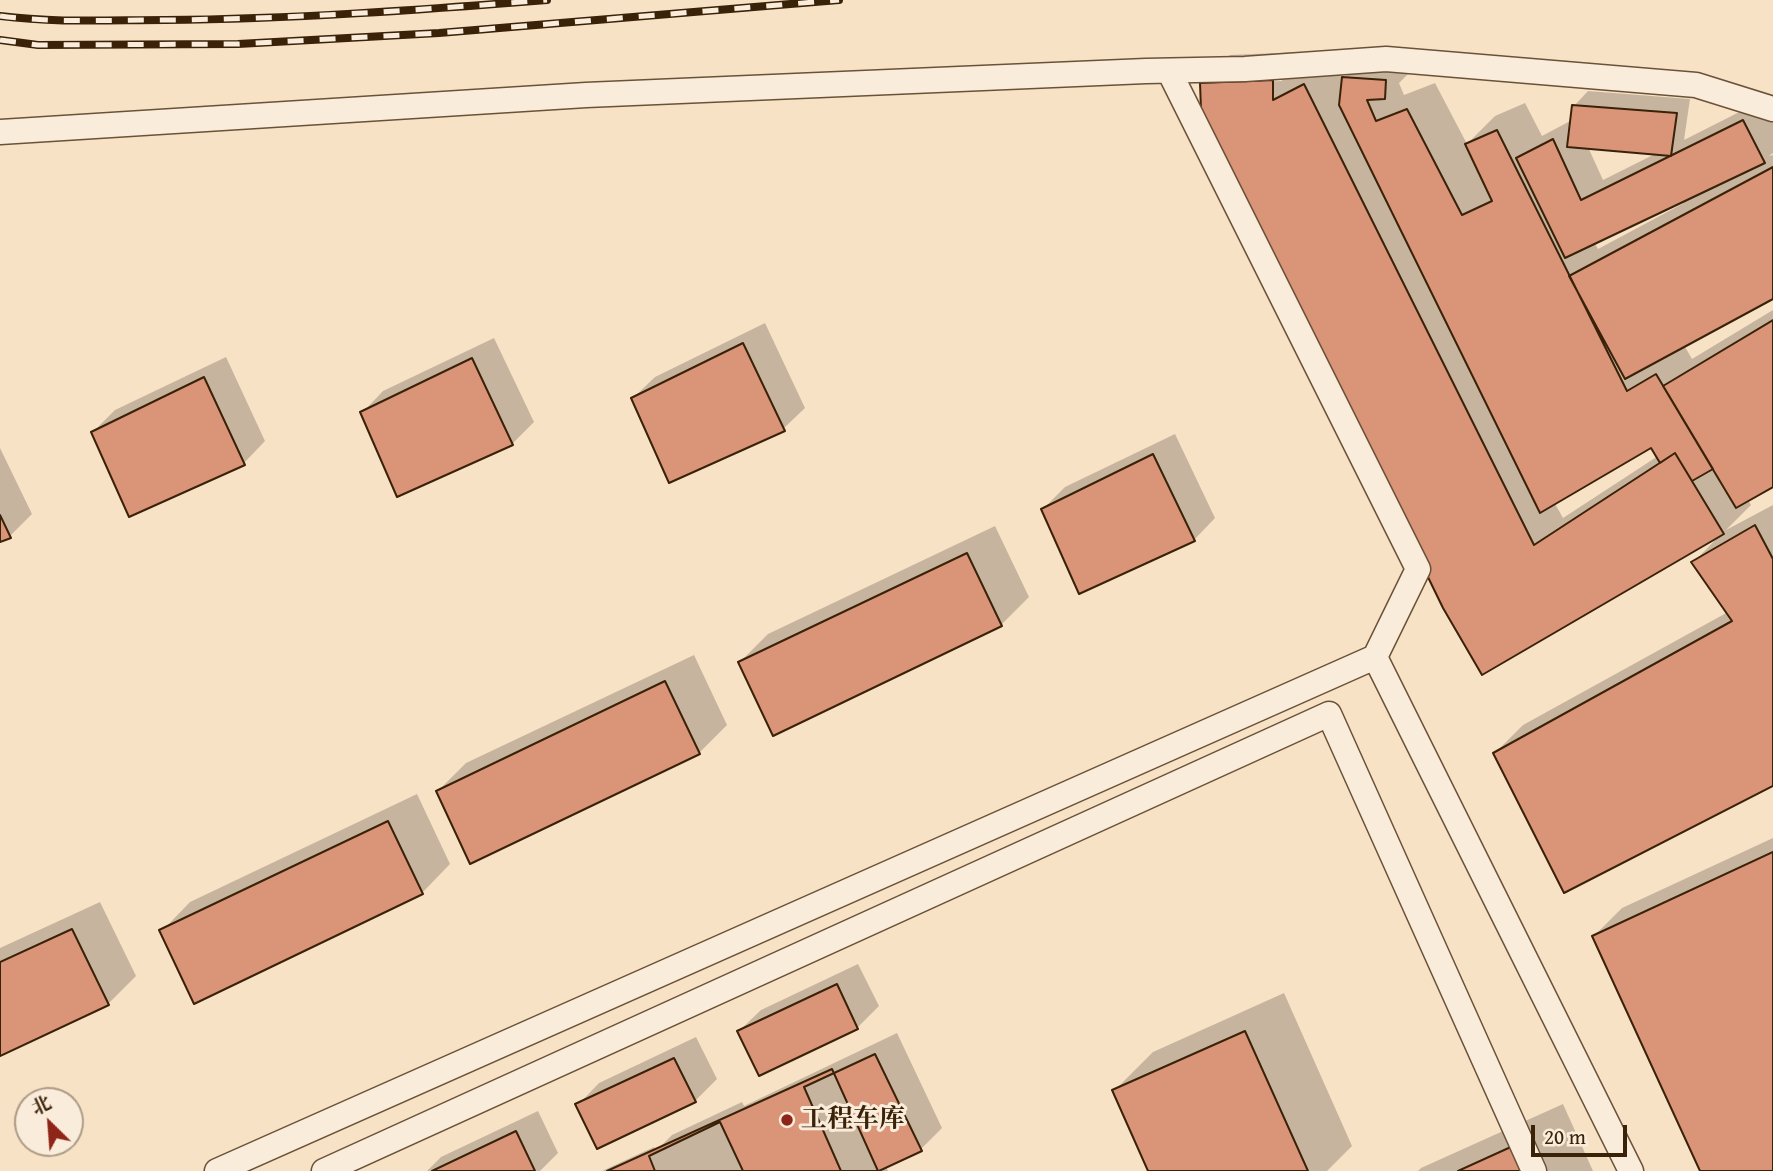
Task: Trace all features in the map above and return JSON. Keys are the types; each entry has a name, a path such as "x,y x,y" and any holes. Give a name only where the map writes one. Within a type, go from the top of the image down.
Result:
{"street":[{"path":"0,132 586,95 1245,69 1386,59 1696,85 1773,109"},
{"path":"218,1171 1375,657 1418,569 1169,71"},
{"path":"1375,657 1631,1171"},
{"path":"324,1171 1329,714 1534,1171"}],"building":[{"path":"1342,77 1386,80 1385,99 1367,100 1376,121 1407,109 1462,215 1492,201 1465,144 1497,130 1627,391 1656,374 1713,469 1692,481 1675,453 1660,463 1651,448 1540,513 1339,105"},
{"path":"1273,80 1273,100 1304,84 1534,545 1675,453 1724,534 1482,675 1443,608 1201,110 1200,83"},
{"path":"1572,105 1677,113 1671,156 1567,147"},
{"path":"1743,120 1765,163 1565,258 1516,158 1553,139 1581,200"},
{"path":"1773,167 1773,299 1625,379 1569,276"},
{"path":"1773,320 1773,487 1736,508 1663,386"},
{"path":"743,343 785,431 669,483 631,398"},
{"path":"472,358 513,445 397,497 360,412"},
{"path":"204,377 245,465 129,517 91,432"},
{"path":"1153,454 1195,541 1079,594 1041,509"},
{"path":"0,515 11,538 0,542"},
{"path":"1755,525 1773,559 1773,786 1564,893 1493,753 1732,621 1691,562"},
{"path":"967,553 1002,626 773,736 738,662"},
{"path":"665,681 700,754 470,864 436,791"},
{"path":"388,821 423,894 194,1004 159,930"},
{"path":"1773,852 1773,1171 1700,1171 1592,936"},
{"path":"72,929 109,1005 0,1056 0,962"},
{"path":"837,984 858,1029 759,1076 737,1031"},
{"path":"1245,1031 1308,1171 1148,1171 1112,1090"},
{"path":"875,1054 922,1151 879,1171 841,1171 804,1087"},
{"path":"674,1058 696,1102 597,1149 575,1104"},
{"name":"工程车库","path":"832,1069 878,1171 607,1171"},
{"path":"720,1122 743,1171 655,1171 649,1156"},
{"path":"516,1131 535,1171 432,1171"},
{"path":"1524,1141 1538,1171 1458,1171"}],"railway":[{"path":"0,16 103,21 260,18 547,0"},
{"path":"0,40 38,45 238,44 439,33 839,0"}],"place":[{"name":"工程车库","path":"787,1120"}]}
